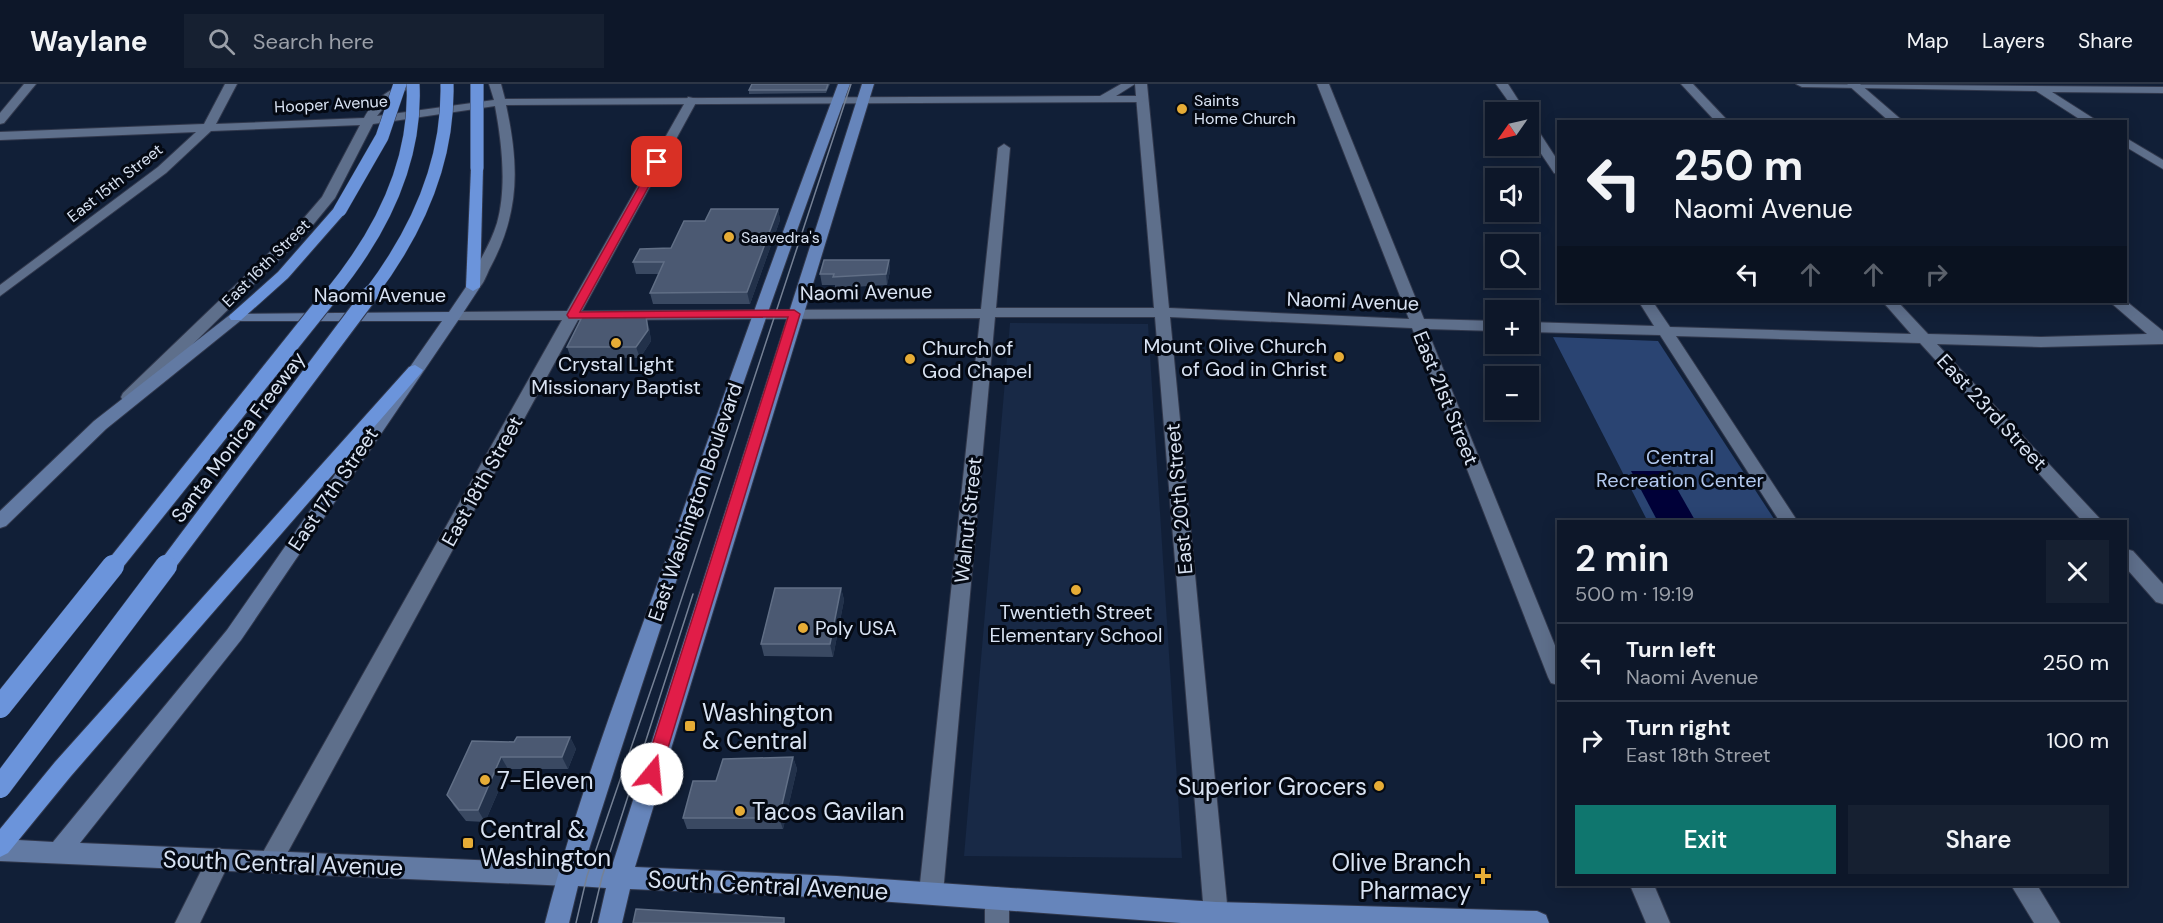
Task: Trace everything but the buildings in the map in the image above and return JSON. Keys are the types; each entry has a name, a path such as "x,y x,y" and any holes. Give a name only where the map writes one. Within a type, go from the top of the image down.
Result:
{"highway":[{"path":"236,317 283,275 340,210 382,137 400,84"},
{"name":"Santa Monica Freeway","path":"0,707 345,277 376,228 398,182 414,124 411,84"},
{"name":"Santa Monica Freeway","path":"0,787 387,272 417,220 436,179 447,138 449,108 447,84"},
{"path":"473,287 477,244 477,84"},
{"path":"0,848 415,370"}],"main road":[{"name":"East Washington Boulevard","path":"557,923 569,875 620,718 777,263 844,84"},
{"name":"East Washington Boulevard","path":"610,923 620,878 794,314 868,84"},
{"name":"East 17th Street","path":"57,854 234,635 473,287"},
{"name":"Naomi Avenue","path":"236,317 454,316"},
{"name":"East 16th Street","path":"0,522 100,425 236,317"},
{"name":"South Central Avenue","path":"0,848 57,854 219,859 931,893 1216,914 1537,923"}],"street":[{"path":"0,120 30,84"},
{"name":"East 15th Street","path":"0,292 162,170 208,127 231,84"},
{"name":"East 16th Street","path":"100,425 302,229 328,198 367,121 385,99 411,84"},
{"name":"East 17th Street","path":"473,287 503,225 509,196 502,102 495,84"},
{"name":"Hooper Avenue","path":"1094,100 1116,94 1129,84"},
{"name":"East 21st Street","path":"1323,84 1557,675"},
{"path":"1502,84 1514,102"},
{"path":"1687,84 1721,120"},
{"path":"1802,84 2036,86 2163,90"},
{"path":"1854,85 1896,120"},
{"path":"2036,86 2089,120"},
{"name":"Hooper Avenue","path":"3,138 367,121 502,102 692,99 1094,100 1141,92"},
{"name":"East 20th Street","path":"1141,92 1216,914"},
{"name":"East 18th Street","path":"270,862 692,99"},
{"path":"1539,141 1557,168"},
{"path":"2127,143 2163,165"},
{"name":"Walnut Street","path":"931,893 1004,148"},
{"path":"1647,303 1788,520"},
{"name":"East 23rd Street","path":"1891,303 2092,520"},
{"path":"2118,303 2163,338"},
{"name":"Naomi Avenue","path":"454,316 1162,312 1417,325 1485,326"},
{"path":"1539,327 1665,329 2041,342 2163,338"},
{"path":"2127,557 2163,597"},
{"path":"187,923 219,859"},
{"path":"1642,886 1658,923"},
{"path":"2024,886 2048,923"},
{"path":"997,923 998,898"}],"shaded area":[{"name":"Twentieth Street Elementary School","path":"1010,323 1148,324 1182,858 964,856"},
{"path":"1631,471 1667,471 1695,520 1657,520"}],"green space":[{"name":"Central Recreation Center","path":"1553,337 1658,341 1775,520 1647,520"}],"tram line":[{"path":"576,923 587,876 666,646 851,84"},
{"path":"591,923 602,877 693,594"}],"place":[{"name":"Saints Home Church","path":"1182,109"},
{"name":"Saavedra's","path":"729,237"},
{"name":"Crystal Light Missionary Baptist","path":"616,343"},
{"name":"Mount Olive Church of God in Christ","path":"1339,357"},
{"name":"Church of God Chapel","path":"910,359"},
{"name":"Twentieth Street Elementary School","path":"1076,590"},
{"name":"Poly USA","path":"803,628"},
{"name":"Washington & Central","path":"690,726"},
{"name":"7-Eleven","path":"485,780"},
{"name":"Superior Grocers","path":"1379,786"},
{"name":"Tacos Gavilan","path":"740,811"},
{"name":"Central & Washington","path":"468,843"},
{"name":"Olive Branch Pharmacy","path":"1483,876"}],"route":[{"path":"652,774 794,314 573,315 657,162"}]}
